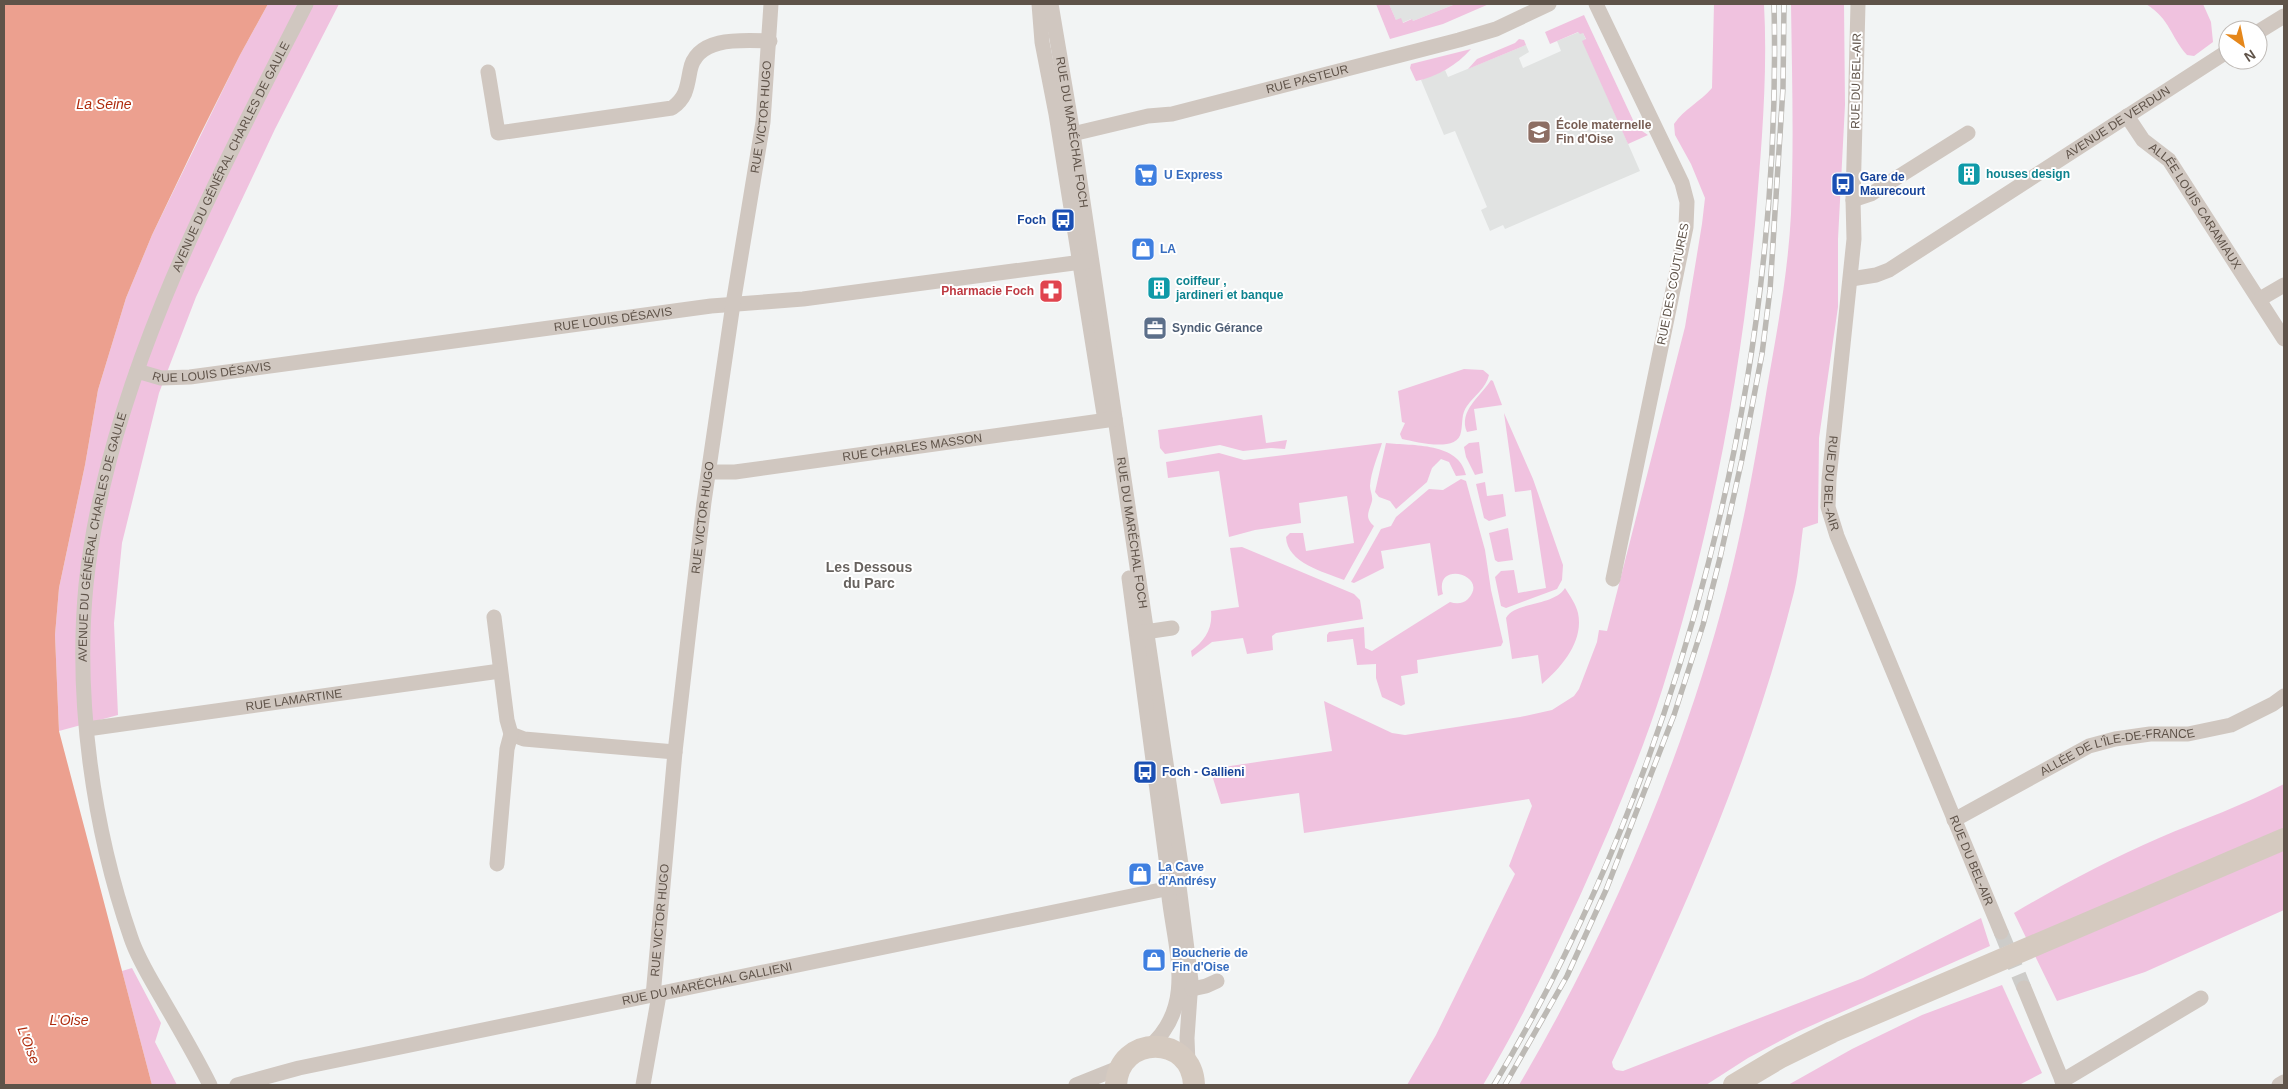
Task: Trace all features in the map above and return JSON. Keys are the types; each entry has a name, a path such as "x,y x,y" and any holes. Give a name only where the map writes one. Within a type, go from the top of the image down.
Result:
{"main road":[{"path":"1738,1083 1788,1054 1832,1032 2284,839"},
{"path":"1115,1079 1132,1054 1149,1047 1171,1050 1188,1064 1193,1074 1194,1085"}],"street":[{"name":"AVENUE DU GÉNÉRAL CHARLES DE GAULE","path":"210,1085 140,961 130,938 100,821 87,729 83,670 86,584 112,454 137,371 164,302 220,176 306,4"},
{"name":"RUE VICTOR HUGO","path":"643,1085 656,996 675,752 708,472 732,304 763,122 770,41 771,4"},
{"name":"RUE DU MARÉCHAL FOCH","path":"1039,4 1040,27 1066,135"},
{"name":"RUE DU MARÉCHAL FOCH","path":"1051,4 1066,135 1085,262 1182,871 1172,887 1179,997 1166,1029 1149,1047"},
{"name":"RUE PASTEUR","path":"1066,135 1148,116 1172,114 1459,40 1496,29 1549,4"},
{"name":"RUE DES COUTURES","path":"1596,4 1682,183 1686,202 1686,227 1613,578"},
{"name":"RUE DU BEL-AIR","path":"1858,4 1853,200 1854,239 1829,479 1828,507 1837,536 2001,932"},
{"path":"2268,26 2284,16"},
{"path":"488,72 498,133 672,108 686,94 692,61 702,49 718,44 746,40 770,41"},
{"name":"AVENUE DE VERDUN","path":"1851,279 1876,275 1889,270 2218,58"},
{"name":"ALLÉE LOUIS CARAMIAUX","path":"2127,116 2143,140 2169,160 2284,338"},
{"path":"1853,200 1871,194 1968,133"},
{"name":"RUE LOUIS DÉSAVIS","path":"137,371 154,377 178,378 732,304 803,298 1085,262"},
{"path":"2260,299 2284,285"},
{"name":"RUE CHARLES MASSON","path":"708,472 735,472 1110,419"},
{"path":"494,617 507,720 511,734 506,749 496,864"},
{"path":"1143,632 1172,628"},
{"name":"RUE LAMARTINE","path":"87,729 500,671"},
{"name":"ALLÉE DE L'ÎLE-DE-FRANCE","path":"1954,820 2089,746 2115,739 2150,734 2188,734 2231,725 2273,704 2284,696"},
{"path":"511,734 524,738 675,752"},
{"name":"RUE DU MARÉCHAL FOCH","path":"1172,887 1192,989 1187,1038 1188,1064"},
{"name":"RUE DU MARÉCHAL GALLIENI","path":"237,1085 299,1068 656,996 1172,887"},
{"path":"1192,989 1217,981"},
{"path":"2024,988 2063,1083 2202,998"},
{"path":"1076,1085 1115,1079"},
{"path":"2279,1085 2284,1082"}],"shaded area":[{"path":"268,4 339,4 275,129 196,297 159,393 122,543 114,623 118,715 59,731 55,635 59,588 85,465 98,390 126,298 152,235 240,55"},
{"path":"1376,4 1389,4 1396,20 1401,18 1403,23 1412,19 1413,21 1452,4 1489,4 1443,24 1390,39"},
{"path":"1389,4 1453,5 1413,21 1411,19 1402,23 1396,20"},
{"path":"1714,4 1764,4 1765,59 1760,170 1749,284 1732,401 1709,516 1680,631 1645,741 1602,846 1533,993 1483,1085 1407,1085 1436,1035 1515,874 1509,866 1532,806 1529,799 1304,833 1299,793 1221,804 1210,769 1332,751 1324,701 1392,733 1405,735 1520,717 1552,710 1574,696 1579,689 1597,642 1599,630 1607,631 1685,327 1705,198 1691,164 1675,135 1674,124 1682,114 1712,88"},
{"path":"1791,4 1844,4 1845,105 1838,239 1838,307 1819,438 1818,523 1803,528 1794,592 1759,713 1738,773 1691,890 1612,1062 1613,1067 1616,1070 1623,1071 1863,978 1981,918 1990,946 1797,1032 1748,1058 1706,1085 1519,1085 1583,968 1640,844 1688,717 1727,589 1754,464 1785,280 1791,214"},
{"path":"2146,4 2203,4 2211,22 2213,42 2194,56 2187,55 2161,16"},
{"path":"1584,15 1633,120 1639,129 1648,135 1628,144 1582,41 1586,39 1583,33 1580,34 1578,32 1550,44 1545,32"},
{"name":"École maternelle Fin d'Oise","path":"1579,32 1583,33 1586,40 1583,41 1640,171 1505,229 1503,225 1490,231 1481,210 1487,207 1455,131 1444,135 1421,80 1445,70 1448,77 1526,45 1529,52 1519,58 1523,68 1561,51 1557,41"},
{"path":"1519,39 1524,40 1526,45 1468,69 1477,59 1515,43"},
{"path":"1471,49 1446,70 1431,77 1416,81 1410,68 1411,64"},
{"path":"1464,369 1483,370 1489,375 1483,388 1465,409 1461,432 1458,438 1453,442 1445,444 1426,444 1402,439 1400,434 1405,423 1402,422 1398,391"},
{"path":"1491,380 1502,405 1474,409 1477,430 1467,432 1465,424 1468,411"},
{"path":"1504,413 1533,479 1563,565 1562,580 1557,589 1506,608 1501,606 1495,577 1501,571 1514,570 1518,593 1546,588 1531,490 1515,492"},
{"path":"1262,415 1266,443 1287,440 1285,449 1271,448 1243,451 1220,445 1165,454 1160,448 1158,430"},
{"path":"1479,442 1483,473 1475,475 1466,457 1464,447 1469,443"},
{"path":"1382,443 1373,469 1370,486 1372,499 1368,517 1374,526 1344,580 1317,570 1300,560 1288,546 1286,537 1290,533 1303,533 1306,551 1354,543 1347,496 1299,503 1301,523 1255,530 1229,537 1219,471 1168,478 1166,462 1219,453 1244,460"},
{"path":"1386,443 1421,446 1445,451 1462,464 1466,475 1456,476 1449,462 1441,459 1432,468 1427,482 1396,509 1390,501 1379,497 1375,492"},
{"path":"1461,479 1466,481 1485,550 1491,590 1503,642 1501,646 1417,660 1418,673 1401,676 1405,704 1401,706 1382,697 1376,678 1376,664 1357,665 1353,639 1327,642 1327,635 1329,632 1364,627 1365,648 1372,651 1450,602 1459,603 1468,599 1473,590 1472,583 1468,578 1460,574 1446,577 1442,583 1443,594 1438,596 1430,543 1381,551 1384,568 1354,583 1351,582 1381,529 1391,526 1396,517 1429,489 1443,490"},
{"path":"1485,482 1487,496 1503,494 1506,516 1489,521 1484,518 1476,484"},
{"path":"1508,528 1513,560 1498,562 1495,560 1489,533"},
{"path":"1242,547 1354,594 1360,600 1363,619 1276,633 1272,636 1273,650 1247,654 1243,638 1212,642 1192,657 1191,651 1207,634 1211,623 1211,611 1239,607 1230,548"},
{"path":"1565,588 1573,600 1578,613 1578,634 1570,653 1557,670 1542,684 1538,655 1512,659 1506,618 1517,609 1552,598"},
{"path":"2284,784 2284,910 2145,972 2057,1001 2014,913 2122,855 2254,799"},
{"path":"132,968 161,1023 155,1042 177,1085 152,1085 122,971"},
{"path":"2002,985 2042,1073 2019,1085 1788,1085 1852,1049 1922,1015"}],"water":[{"path":"4,4 268,4 199,137 152,235 126,298 98,390 85,465 59,588 55,635 59,731 152,1085 4,1085"}],"tunnel":[{"path":"2001,932 2024,988"}],"railway":[{"path":"1494,1085 1561,963 1619,834 1668,701 1708,564 1739,424 1761,283 1772,143 1774,4"},
{"path":"1505,1085 1567,976 1606,890 1674,715 1703,625 1742,459 1762,354 1770,290 1783,88 1784,4"}],"place":[{"name":"École maternelle Fin d'Oise","path":"1539,132"},
{"name":"houses design","path":"1969,174"},
{"name":"U Express","path":"1146,175"},
{"name":"Gare de Maurecourt","path":"1843,184"},
{"name":"Foch","path":"1063,220"},
{"name":"LA","path":"1143,249"},
{"name":"coiffeur , jardineri et banque","path":"1159,288"},
{"name":"Pharmacie Foch","path":"1051,291"},
{"name":"Syndic Gérance","path":"1155,328"},
{"name":"Foch - Gallieni","path":"1145,772"},
{"name":"La Cave d'Andrésy","path":"1140,874"},
{"name":"Boucherie de Fin d'Oise","path":"1154,960"}],"district":[{"name":"Les Dessous du Parc","path":"869,576"}],"water label":[{"name":"La Seine","path":"104,104"},
{"name":"L’Oise","path":"69,1020"},
{"name":"L'Oise","path":"29,1045"}]}
